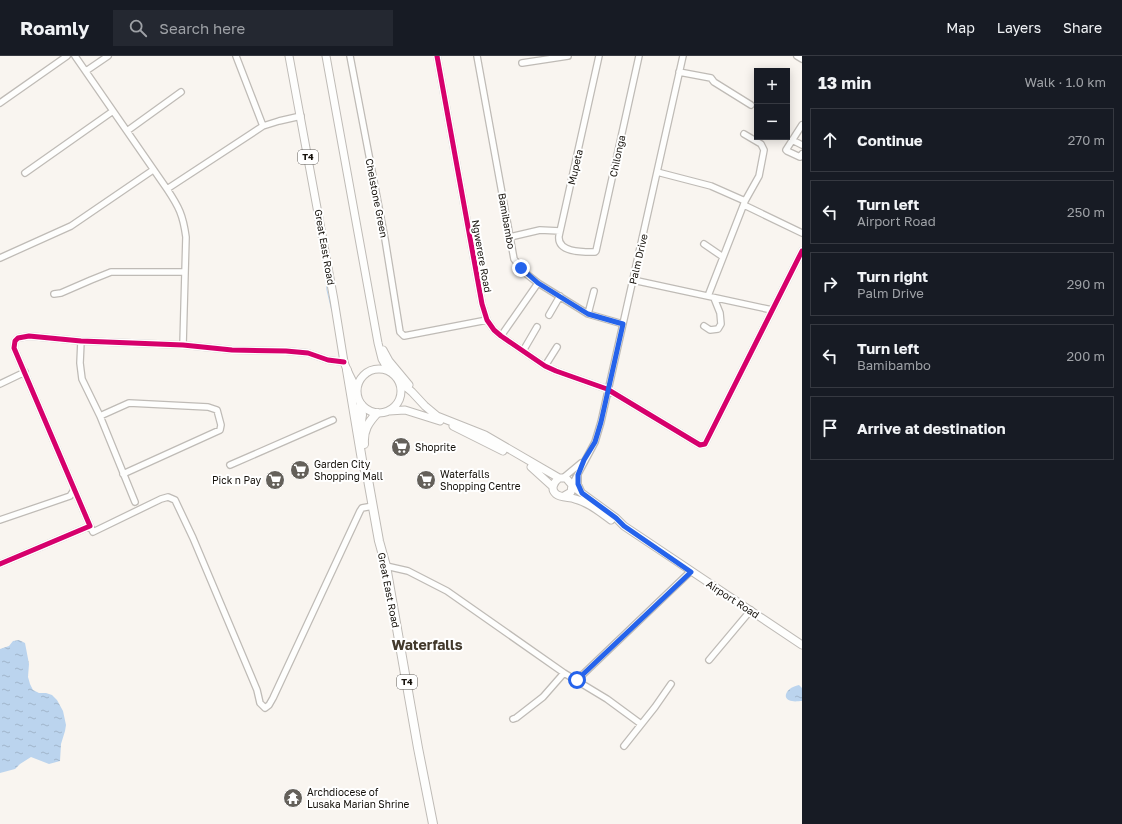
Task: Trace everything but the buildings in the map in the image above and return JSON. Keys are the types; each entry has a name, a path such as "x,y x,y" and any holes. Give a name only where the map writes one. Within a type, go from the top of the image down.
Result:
{"highway":[{"name":"Great East Road","path":"345,366 364,469 367,474"},
{"name":"Great East Road","path":"359,439 362,415 361,405"},
{"name":"Great East Road","path":"377,413 367,425 364,436 368,468 367,474 373,510 386,566 433,824"}],"main road":[{"name":"Great East Road","path":"289,56 345,366"},
{"path":"326,56 378,343 382,359 388,370"},
{"path":"378,343 389,361 405,380 412,392"},
{"name":"T4","path":"345,366 356,388"},
{"path":"380,369 388,370 393,373 399,381 437,416 485,435 561,478 569,480 572,485 571,492 564,496 558,495 553,487 536,470 497,447 438,420 405,410 377,413 368,411 358,400 356,388 359,380 368,372 380,369"},
{"path":"389,411 399,401 401,395 399,381"},
{"path":"553,487 554,482 561,478"},
{"name":"Airport Road","path":"572,485 616,518 624,526"},
{"name":"Airport Road","path":"564,496 581,500 624,526 802,645"}],"street":[{"path":"0,103 67,56"},
{"path":"75,56 168,190 177,204 184,221 186,237 183,345"},
{"path":"86,71 108,56"},
{"path":"236,56 263,126"},
{"name":"Chelstone Green","path":"350,56 385,239 399,329 402,335 487,320"},
{"name":"Ngwerere Road","path":"437,56 482,304 487,320 501,336 545,366 607,389 700,444 704,444 772,310"},
{"name":"Bamibambo","path":"477,56 514,259 524,272 538,283 588,314 623,324"},
{"path":"522,63 568,56"},
{"name":"Mupeta","path":"560,231 599,56"},
{"name":"Chilonga","path":"560,231 558,239 569,250 596,251 639,56"},
{"name":"Palm Drive","path":"572,485 584,460 595,442 601,422 607,389 683,56"},
{"path":"797,56 802,59"},
{"path":"679,72 711,78 714,82 751,105"},
{"path":"127,131 181,92"},
{"path":"25,173 113,111"},
{"path":"168,190 263,126 301,116"},
{"path":"802,125 786,151 800,157 802,154"},
{"path":"708,296 744,203 759,176 764,152 761,144 744,134"},
{"path":"792,140 802,145"},
{"path":"0,258 71,226 153,170"},
{"path":"657,172 711,186 802,233"},
{"path":"510,237 540,230 560,231"},
{"path":"704,244 723,257"},
{"path":"633,280 772,310 802,251"},
{"path":"54,294 61,294 111,272 185,272"},
{"path":"501,336 538,283"},
{"path":"588,314 594,291"},
{"path":"549,316 560,296"},
{"path":"704,326 710,330 718,328 722,324 720,313 714,298"},
{"path":"523,351 537,327"},
{"path":"345,366 301,352 232,350 183,345 29,336 18,338 15,341 14,348 93,532 161,499 168,497 175,500 196,545 257,690 260,703 265,708 279,684 370,492"},
{"path":"81,340 80,363 82,379 100,416 135,502"},
{"path":"545,366 557,347"},
{"path":"0,384 25,372"},
{"path":"100,416 129,403 208,407 217,410 221,425 220,430 123,474"},
{"path":"230,465 333,420"},
{"name":"Palm Drive","path":"561,478 584,460"},
{"name":"Palm Drive","path":"581,466 578,475 578,484 582,493"},
{"path":"0,520 70,496 74,490"},
{"path":"362,509 373,510"},
{"path":"362,509 373,510"},
{"path":"0,564 90,526"},
{"path":"386,566 408,572 447,591 564,673 607,699 641,724"},
{"path":"577,680 691,572"},
{"path":"709,660 751,610"},
{"path":"513,719 543,697 564,673"},
{"path":"624,746 671,684"}],"water":[{"path":"19,640 25,643 29,664 28,677 33,690 39,693 52,695 57,700 63,711 66,725 61,744 60,761 49,764 31,757 15,769 0,773 0,649 9,646 13,641"},
{"path":"799,685 802,688 802,701 788,700 786,698 786,693 788,690"}],"waterway":[{"path":"325,269 327,290 332,311"}],"cycle path":[{"path":"437,56 482,304 487,320 494,330 501,336 545,366 607,389 700,445 705,444 802,251"},
{"path":"0,564 90,526 14,348 15,341 18,338 29,336 81,341 183,345 232,350 286,351 308,353 328,360 344,362"}],"place":[{"name":"Shoprite","path":"401,447"},
{"name":"Garden City Shopping Mall","path":"300,470"},
{"name":"Pick n Pay","path":"275,480"},
{"name":"Waterfalls Shopping Centre","path":"426,480"},
{"name":"Archdiocese of Lusaka Marian Shrine","path":"293,798"}],"district":[{"name":"Waterfalls","path":"427,645"}],"route":[{"path":"521,268 538,283 588,314 623,324 607,389 601,422 595,442 581,466 578,475 578,484 582,493 620,521 624,526 691,572 577,680"}]}
